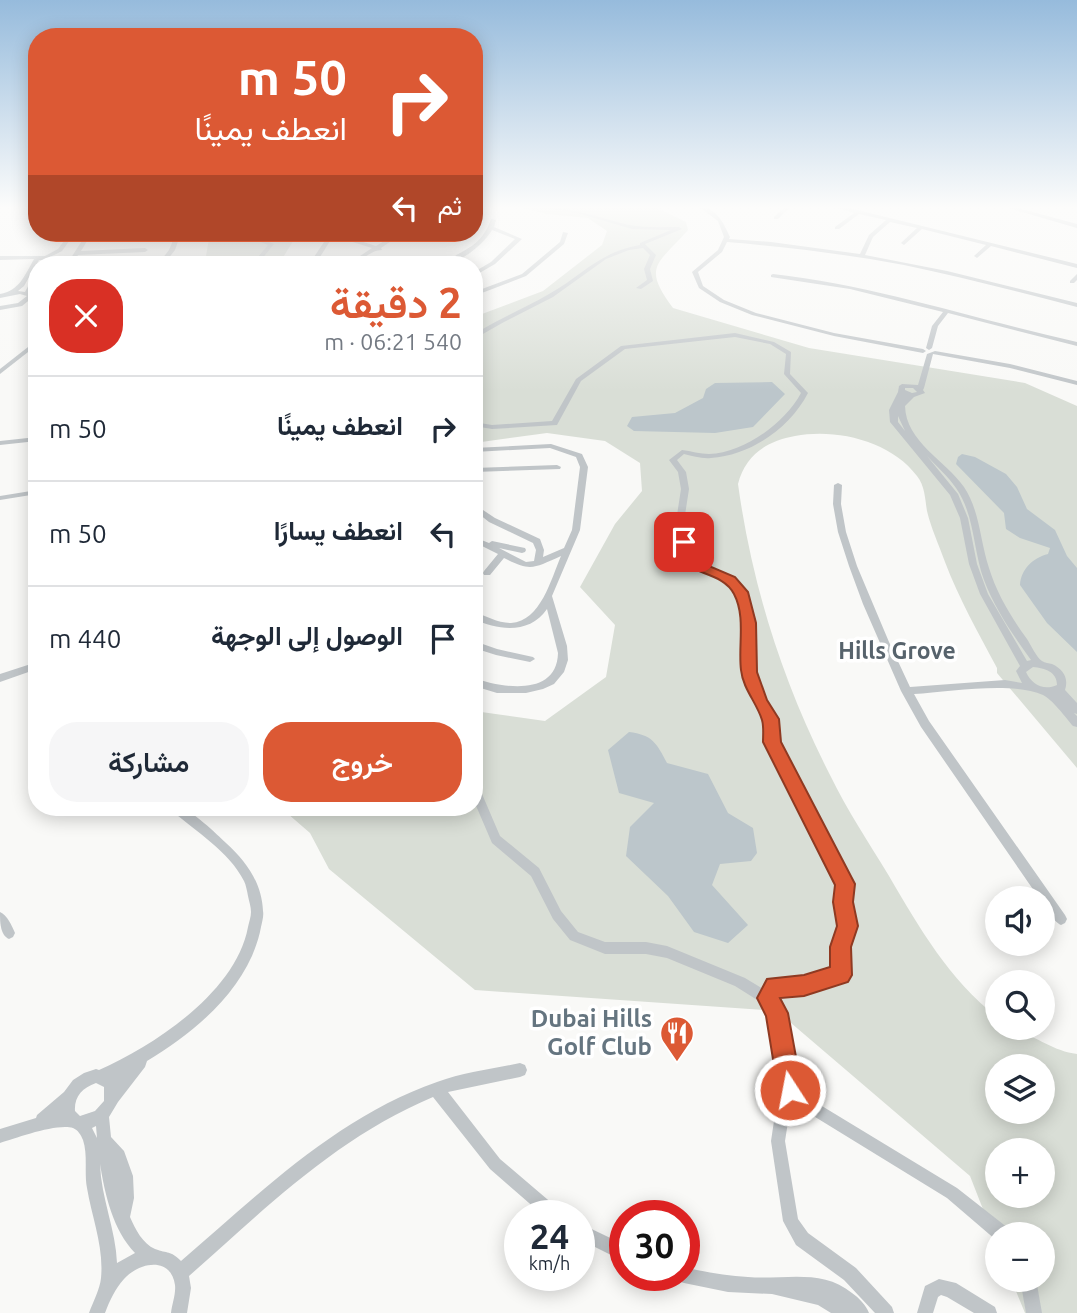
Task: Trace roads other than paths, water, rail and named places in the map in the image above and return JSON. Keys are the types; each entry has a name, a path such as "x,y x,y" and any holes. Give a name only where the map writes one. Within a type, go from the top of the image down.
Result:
{"street":[{"path":"483,291 524,275 532,268"},
{"path":"483,332 564,288 589,268"},
{"path":"639,288 650,281 647,268"},
{"path":"698,268 694,274 698,286 710,296 762,316 929,352 1026,369 1077,383"},
{"path":"926,268 1077,304"},
{"path":"773,275 857,287 1077,344"},
{"path":"1072,282 1077,276"},
{"path":"0,296 13,292 28,277"},
{"path":"13,292 28,296"},
{"path":"0,308 28,301"},
{"path":"0,314 13,307"},
{"path":"947,311 935,326 929,365 921,384 922,394 912,396 901,406 902,423 964,494 976,524 982,558 994,591 1039,664 1060,675 1063,685 1060,690"},
{"path":"483,426 554,422 578,380 623,347 735,335 772,343 789,353 787,374 804,393 796,411 753,443 716,455 682,453 673,460 682,471 685,489 681,515 686,537 680,551 681,556 690,564 729,580 741,592 748,623 749,672 760,702 770,719 772,742 845,884 843,902 848,926 840,947 841,975 804,985 775,986 768,998"},
{"path":"0,372 28,349"},
{"path":"921,384 906,388 893,410 894,422 954,494 964,518 980,584 1023,668 1026,682 1035,689"},
{"path":"906,388 912,396"},
{"path":"0,443 28,440"},
{"path":"483,450 551,446 579,456 584,467 578,516 567,550 539,614 519,625 495,624 483,619"},
{"path":"483,470 557,467"},
{"path":"838,485 835,503 862,588 906,691 925,724 1061,919"},
{"path":"0,498 28,493"},
{"path":"483,513 537,541 541,551 538,563"},
{"path":"483,541 522,550"},
{"path":"483,544 520,565 538,563 567,550"},
{"path":"487,573 503,554"},
{"path":"483,685 493,689 519,690 542,684 557,674 563,656 548,596"},
{"path":"483,647 530,659"},
{"path":"1005,684 1023,668 1039,664"},
{"path":"0,678 28,668"},
{"path":"906,691 1005,684 1048,692 1060,690"},
{"path":"1060,690 1077,710"},
{"path":"1048,692 1077,723"},
{"path":"483,809 496,839 535,872 557,915 574,936 605,948 646,948 667,952 740,982 768,998 776,1013 791,1099 781,1121 778,1140 789,1215 802,1239 850,1274 886,1313"},
{"path":"36,1125 69,1097 83,1081 102,1076 147,1053 222,992 244,961 256,928 256,898 245,872 186,816"},
{"path":"0,918 9,933"},
{"path":"147,1053 102,1115 105,1141 122,1218 133,1243 151,1255 171,1261 180,1273 183,1294 179,1313"},
{"path":"180,1273 337,1142 368,1122 436,1089 520,1070"},
{"path":"102,1076 113,1087 112,1099"},
{"path":"436,1089 495,1164 537,1200"},
{"path":"69,1097 66,1110 90,1136 94,1182 108,1238 109,1282"},
{"path":"812,1107 952,1193 987,1222"},
{"path":"0,1136 36,1125 102,1115"},
{"path":"97,1313 109,1282 124,1266 151,1255"},
{"path":"843,1295 850,1274"},
{"path":"700,1278 773,1286 817,1283 843,1295 861,1313"},
{"path":"773,1286 821,1297 846,1313"},
{"path":"925,1313 931,1292 939,1287 950,1289 989,1313"},
{"path":"1030,1292 1034,1313"}],"place":[{"name":"Dubai Hills Golf Club","path":"677,1063"}],"district":[{"name":"Hills Grove","path":"897,651"}]}
